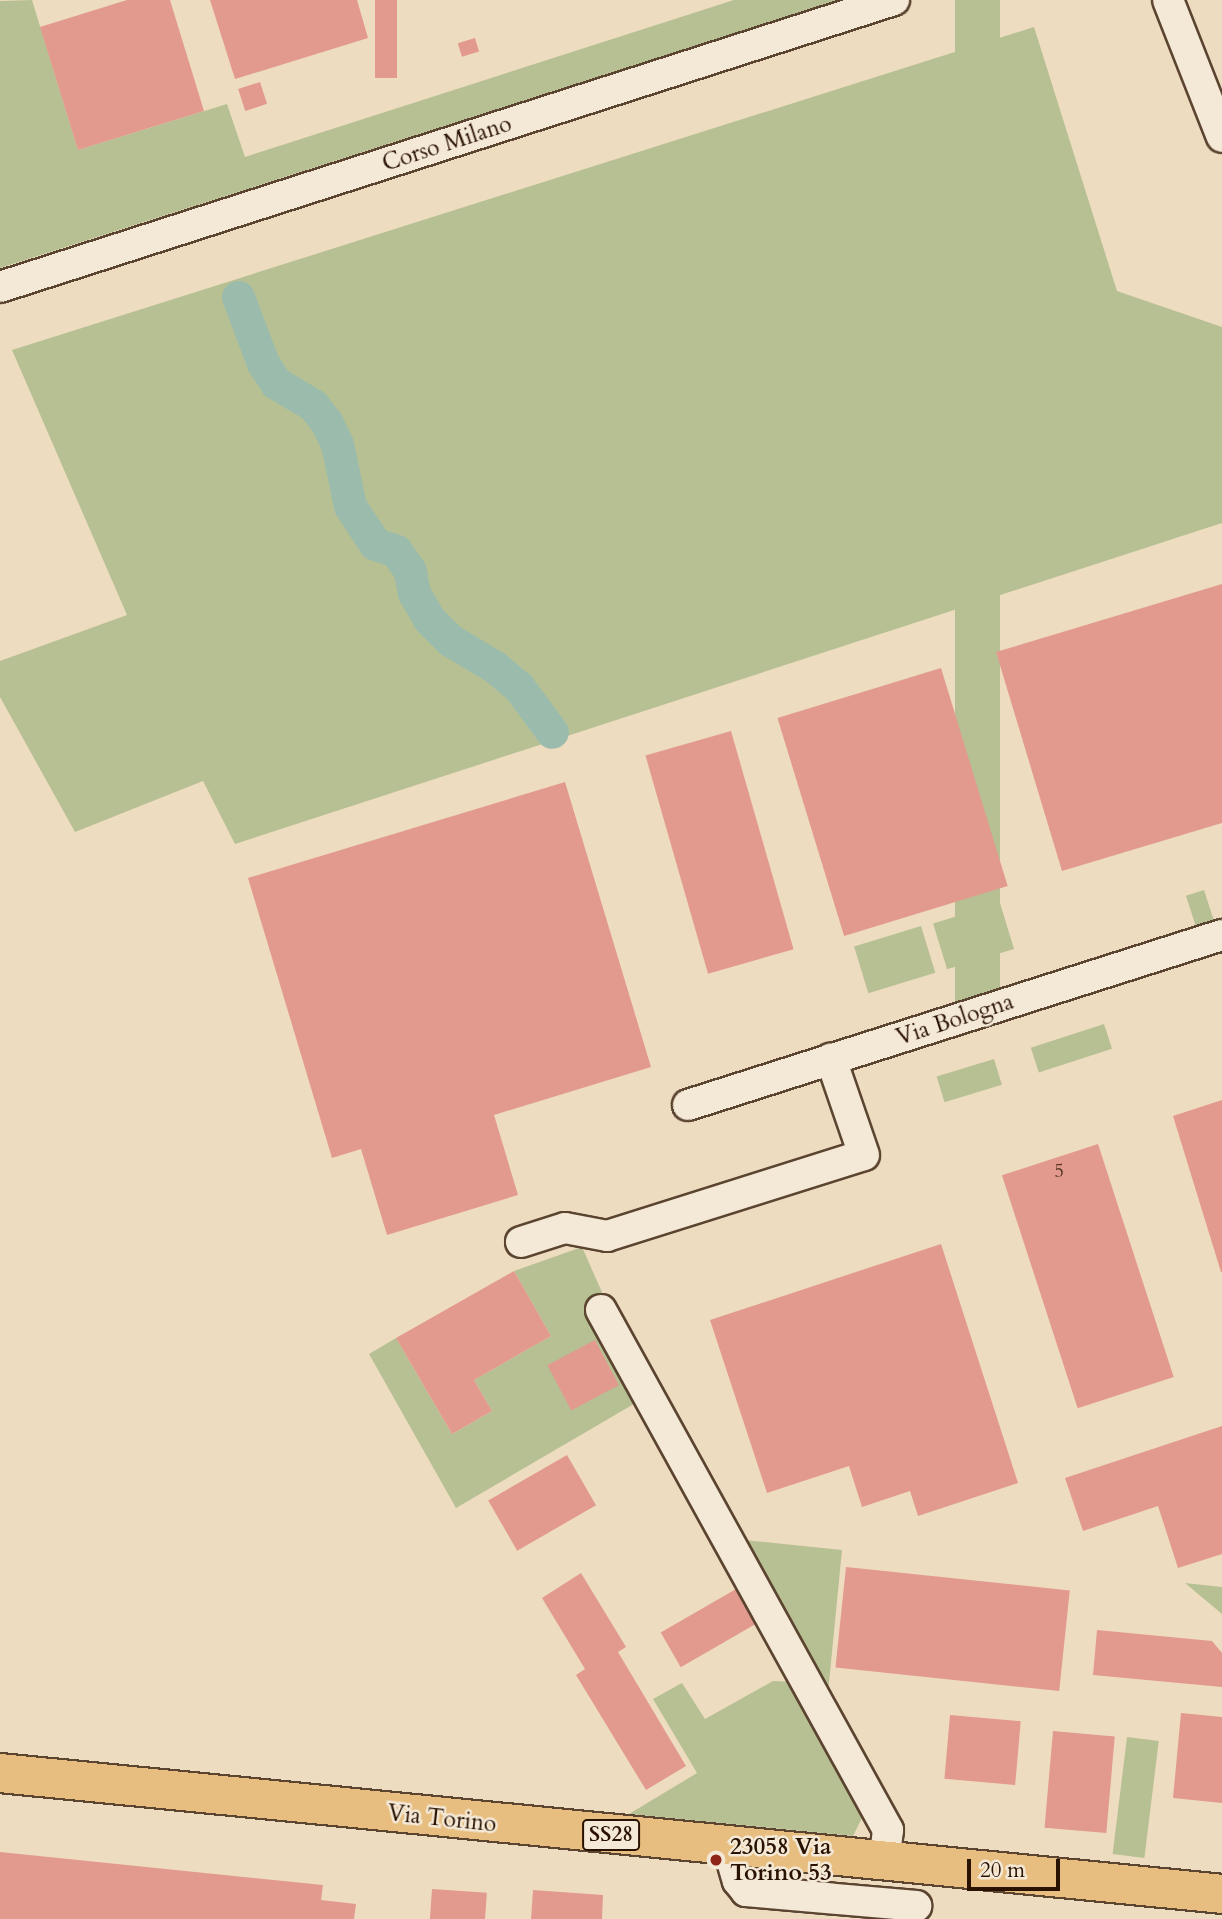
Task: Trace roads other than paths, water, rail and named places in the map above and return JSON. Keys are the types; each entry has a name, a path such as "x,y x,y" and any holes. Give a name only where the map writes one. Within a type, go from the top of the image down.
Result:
{"main road":[{"name":"Via Torino","path":"7,1772 728,1847 1222,1894"}],"street":[{"name":"Corso Milano","path":"0,287 894,0"},
{"path":"1168,0 1222,137"},
{"name":"Via Bologna","path":"688,1105 1222,934"},
{"path":"521,1242 565,1228 607,1236 864,1155 831,1059"},
{"path":"601,1310 888,1830 884,1861"},
{"path":"728,1847 738,1881 746,1891 916,1906"}],"waterway":[{"path":"238,297 263,363 276,383 313,405 327,423 337,444 350,506 375,544 396,551 410,571 414,593 429,619 450,640 495,667 518,686 552,732"}],"place":[{"name":"23058 Via Torino 53","path":"716,1860"}]}
